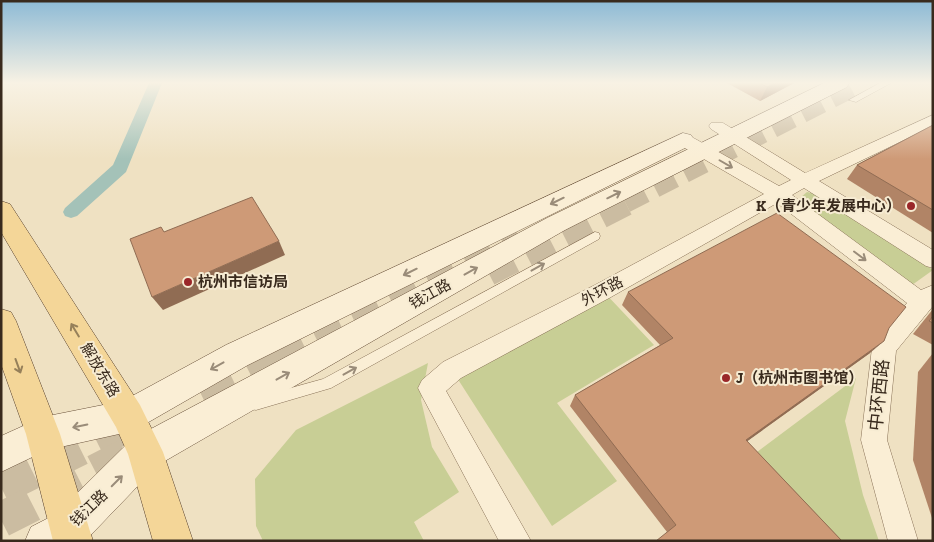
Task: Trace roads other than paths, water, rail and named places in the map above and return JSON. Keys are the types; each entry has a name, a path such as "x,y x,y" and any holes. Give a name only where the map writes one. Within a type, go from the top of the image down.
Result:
{"main road":[{"name":"钱江路","path":"725,131 764,108"},
{"name":"钱江路","path":"1,454 43,434 128,416 237,355 693,145 725,131 795,108"},
{"name":"钱江路","path":"63,536 145,452 556,224 693,145"},
{"name":"解放东路","path":"1,210 128,416 145,452 173,541"},
{"path":"1,321 43,434 63,536"}],"street":[{"name":"外环路","path":"516,541 431,388 452,370 805,180 933,120"},
{"path":"725,131 933,260"},
{"path":"693,145 779,195 927,298"},
{"name":"中环西路","path":"903,541 874,440 884,348 927,298"}],"lane":[{"path":"204,419 326,384 595,236"}],"waterway":[{"path":"71,212 120,168 145,108"}],"tunnel":[{"path":"625,202 809,108"},
{"path":"488,272 627,201"},
{"path":"276,352 518,235"},
{"path":"199,390 279,351"},
{"path":"1,487 135,421"},
{"path":"1,520 136,451"}],"place":[{"name":"K（青少年发展中心）","path":"911,206"},
{"name":"杭州市信访局","path":"188,282"},
{"name":"J（杭州市图书馆）","path":"726,378"}]}
